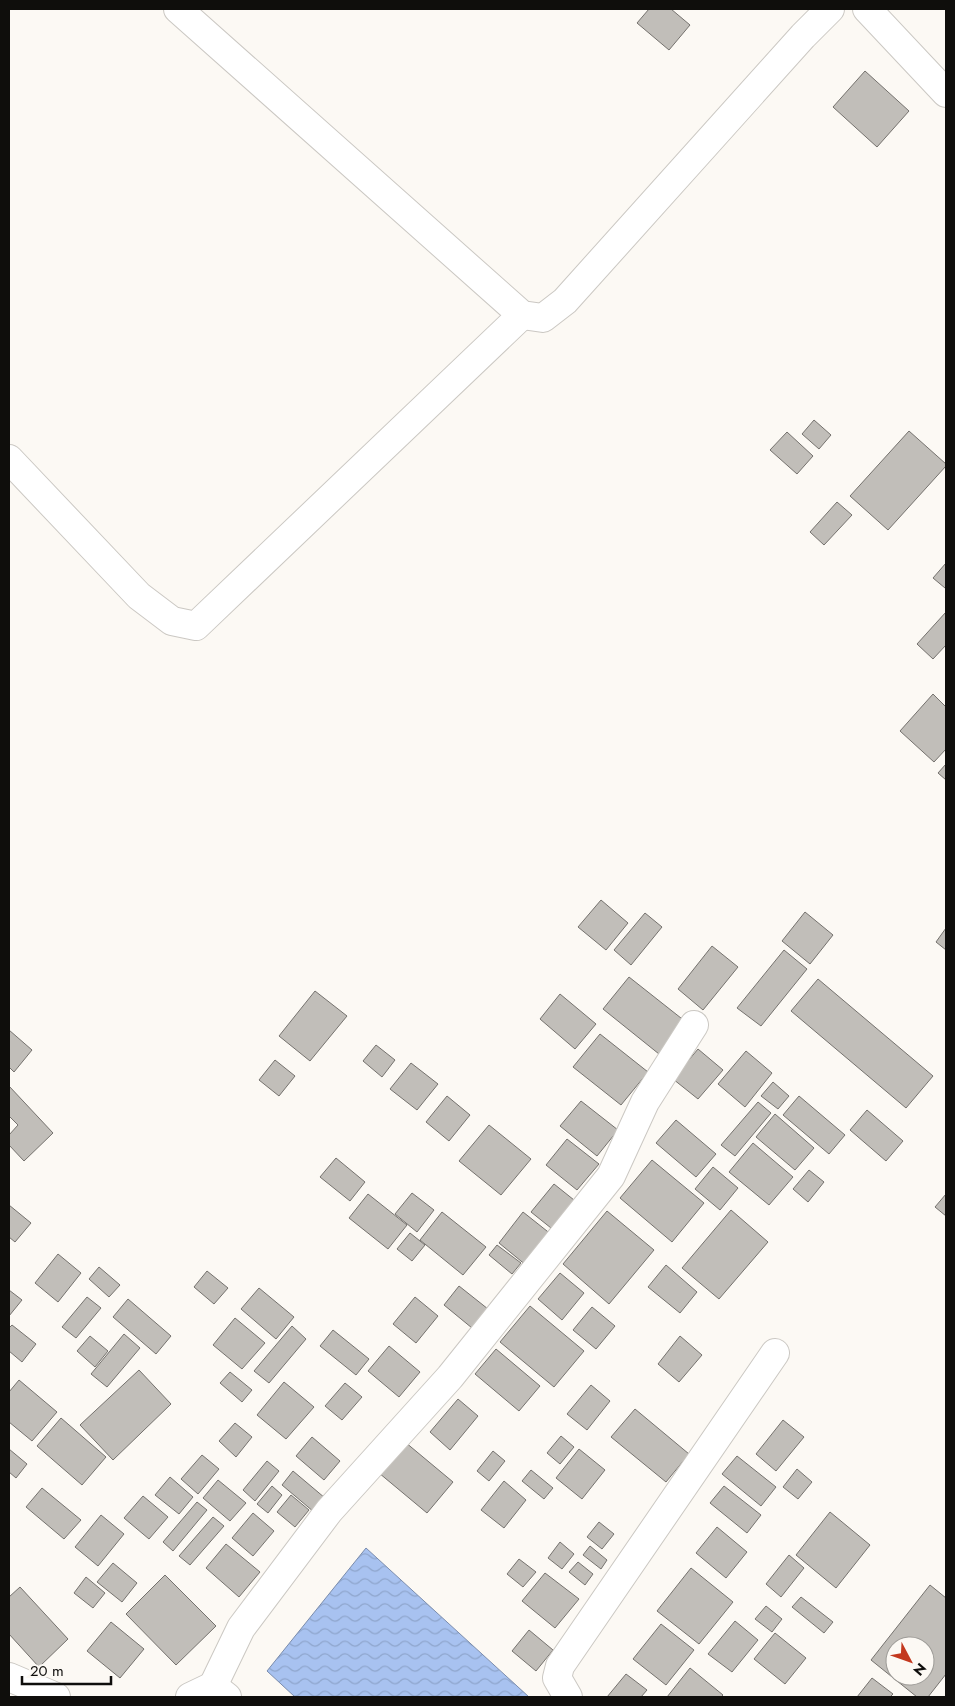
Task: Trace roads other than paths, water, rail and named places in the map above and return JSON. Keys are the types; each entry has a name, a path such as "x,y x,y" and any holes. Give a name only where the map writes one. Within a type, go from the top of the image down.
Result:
{"street":[{"path":"178,9 522,316 543,318 565,300 803,36 830,9"},
{"path":"867,9 942,81"},
{"path":"9,459 139,596 172,621 196,626 522,316"},
{"path":"210,1693 241,1628 329,1511 450,1377 611,1176 645,1102 694,1025"},
{"path":"568,1697 557,1678 560,1666 774,1353"},
{"path":"9,1677 56,1697"}],"water":[{"path":"366,1548 529,1697 295,1697 267,1671"}]}
